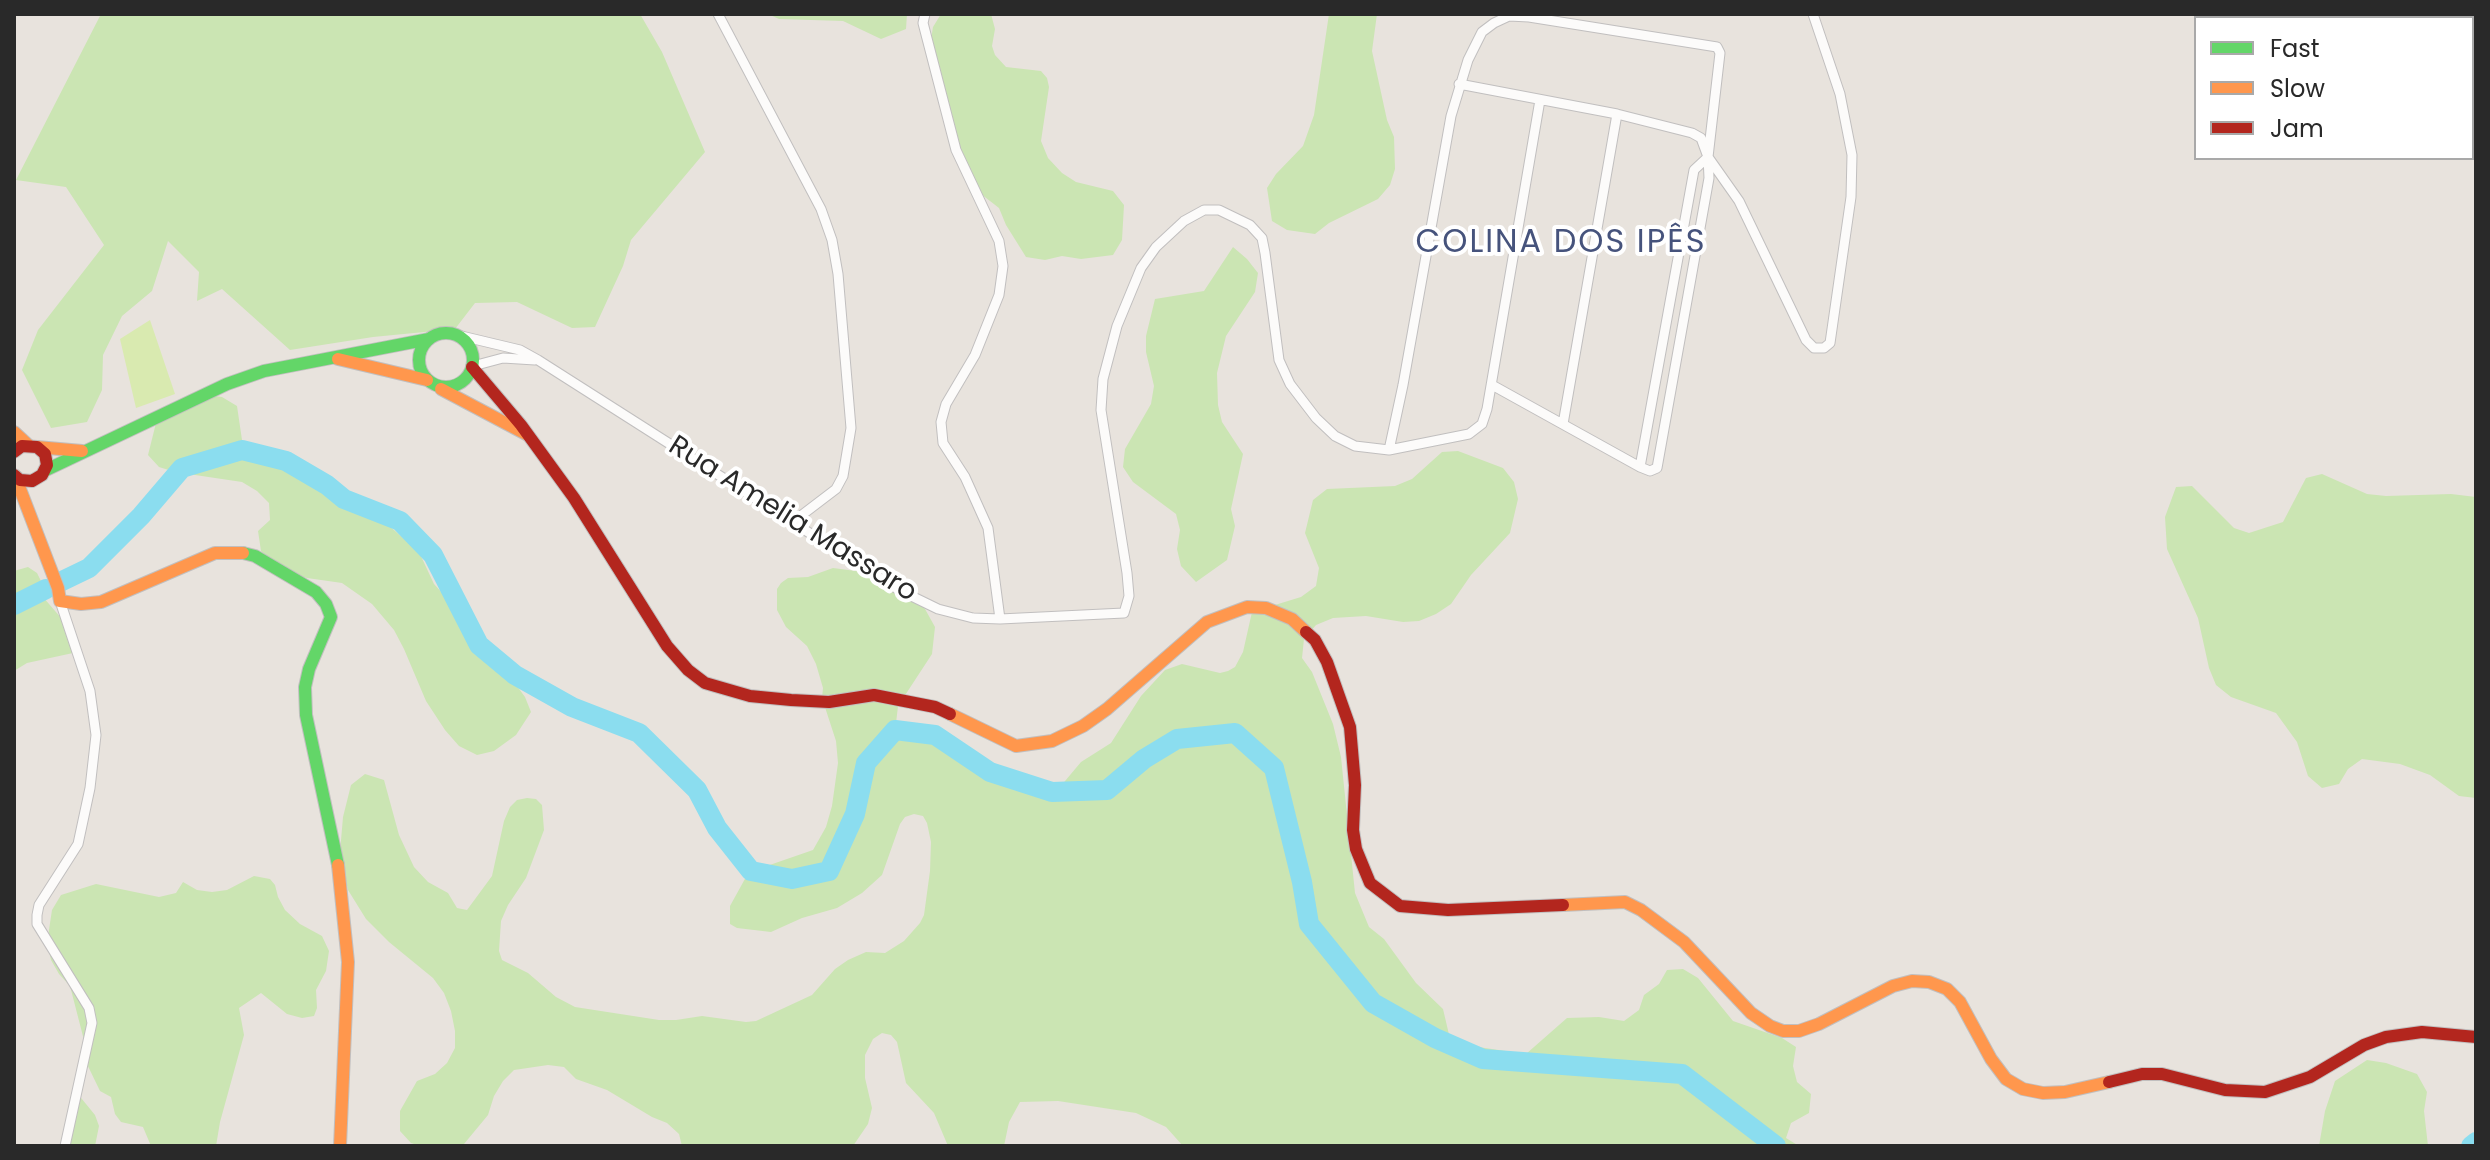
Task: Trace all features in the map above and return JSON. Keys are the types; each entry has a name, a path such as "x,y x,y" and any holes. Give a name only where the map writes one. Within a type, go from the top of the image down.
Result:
{"street":[{"path":"718,14 821,209 832,240 838,274 851,428 843,476 836,489 794,521"},
{"path":"925,14 923,23 956,150 999,241 1003,266 999,295 975,355 946,404 941,422 943,443 965,477 988,528 1000,619"},
{"path":"1459,84 1617,114 1701,138 1708,157 1739,201 1806,340 1814,348 1824,348 1830,343 1851,197 1852,155 1840,94 1813,14"},
{"path":"1492,385 1640,467 1650,471 1657,468 1709,178 1708,157 1720,53 1713,45 1529,17 1509,16 1482,32 1459,84 1389,450 1469,434 1482,424 1492,385 1540,100"},
{"path":"1563,424 1617,114"},
{"path":"1640,467 1694,170 1708,157"},
{"name":"Rua Amelia Massaro","path":"453,334 506,346 538,360 899,590 938,609 973,618 1124,613 1129,596 1127,573 1101,410 1103,379 1117,326 1141,268 1156,247 1184,221 1204,210 1232,214 1250,225 1262,238 1279,360 1290,384 1316,418 1335,436 1355,446 1389,450"},
{"path":"14,475 26,482 32,481 82,451 129,432 227,384 264,371 327,357 429,339 441,334 453,334 468,345 473,356 472,367 465,379 453,387 327,357"},
{"path":"429,339 421,349 419,362 430,382 526,434"},
{"path":"472,367 503,358 538,360"},
{"path":"472,367 521,425 574,498 674,654 705,683 750,696 829,702 874,695 890,697 935,707 1016,746 1037,744 1052,741 1083,726 1107,709 1207,622 1247,607 1266,608 1292,619 1315,640 1327,662 1350,727 1356,849 1370,883 1400,906 1425,909 1625,902 1684,942 1751,1013 1783,1031 1799,1031 1819,1024 1893,986 1912,981 1929,982 1947,989 1960,1002 1991,1059 2006,1079 2023,1089 2043,1093 2065,1092 2142,1074 2162,1074 2225,1090 2265,1092 2310,1077 2364,1045 2386,1037 2422,1032 2476,1037"},
{"path":"14,432 47,460 46,470"},
{"path":"14,452 32,446 82,451"},
{"path":"14,475 58,588 90,691 96,735 90,788 78,844 39,905 37,915 37,924 89,1008 92,1023 65,1146"},
{"path":"27,507 32,481"},
{"path":"60,601 81,604 101,602 215,553 237,552 255,556 316,592 326,604 331,617 309,669 305,687 306,715 338,864 348,962 340,1146"}],"green space":[{"path":"101,14 640,14 662,52 705,152 631,240 623,266 595,327 572,328 517,302 475,303 455,329 373,337 290,350 222,289 197,301 199,272 168,241 152,291 122,316 103,355 102,390 87,422 51,428 22,370 38,330 104,245 66,187 16,180"},
{"path":"768,14 907,14 906,29 881,39 843,21 779,19"},
{"path":"941,14 991,14 995,29 992,46 995,55 1006,67 1041,71 1047,78 1049,87 1041,141 1048,158 1076,182 1113,191 1124,205 1122,240 1113,255 1081,259 1062,256 1045,260 1026,257 999,208 981,194 962,157 929,52 933,27"},
{"path":"1329,14 1377,14 1372,51 1387,120 1394,137 1395,169 1390,185 1378,199 1329,223 1315,234 1287,230 1272,221 1267,188 1303,146 1314,115"},
{"path":"1233,247 1258,273 1255,292 1226,336 1217,373 1222,422 1243,454 1231,509 1235,526 1227,560 1196,582 1181,566 1177,549 1180,530 1176,514 1133,482 1123,467 1125,449 1151,404 1154,386 1146,352 1146,336 1155,299 1204,291"},
{"path":"150,320 175,394 136,408 120,339"},
{"path":"206,395 222,397 237,406 242,440 276,458 287,470 333,490 363,511 378,516 419,552 434,584 445,596 453,613 503,667 525,697 531,712 516,735 494,751 477,755 459,746 426,701 394,630 372,604 342,583 288,572 261,551 258,531 270,520 269,503 257,491 242,482 159,467 148,455 156,423"},
{"path":"1458,451 1503,468 1514,482 1518,499 1510,533 1471,575 1451,604 1436,614 1419,621 1403,622 1366,616 1333,618 1316,625 1304,639 1302,658 1312,672 1333,724 1341,757 1355,893 1369,927 1384,939 1416,983 1443,1009 1451,1043 1526,1054 1567,1018 1599,1017 1624,1021 1639,1010 1644,995 1659,984 1667,970 1683,969 1698,978 1733,1021 1782,1038 1796,1047 1793,1066 1797,1082 1811,1094 1809,1113 1791,1123 1786,1138 1799,1146 1183,1146 1166,1127 1136,1113 1058,1101 1020,1102 1009,1122 1004,1146 948,1146 934,1113 906,1083 897,1042 891,1035 882,1033 873,1039 865,1055 865,1078 872,1108 868,1124 853,1146 682,1146 679,1134 667,1123 607,1090 576,1079 564,1067 548,1065 514,1070 494,1096 488,1115 464,1144 420,1146 411,1143 400,1131 400,1111 417,1081 435,1074 447,1063 455,1048 455,1031 444,993 433,978 366,919 348,890 340,852 343,817 351,785 365,774 384,780 399,835 414,867 428,882 448,893 457,908 467,910 492,876 510,807 517,800 527,798 536,799 542,805 544,830 526,878 501,921 499,951 502,960 528,973 556,997 575,1007 659,1020 702,1016 756,1021 812,995 835,969 848,960 866,952 885,953 904,941 924,915 930,871 931,842 927,823 923,816 914,814 905,817 900,824 882,875 862,893 837,908 802,918 771,932 737,928 730,924 730,906 746,877 761,868 813,850 826,827 832,806 838,763 836,741 822,698 823,688 816,664 807,646 786,627 777,610 777,589 781,583 788,578 808,577 833,568 894,576 901,581 925,609 935,627 932,654 898,706 895,732 898,740 915,742 933,737 961,742 987,761 1014,790 1041,793 1060,787 1081,762 1111,743 1141,696 1165,670 1182,664 1220,673 1228,671 1235,667 1243,652 1252,612 1301,597 1316,586 1319,568 1305,533 1313,500 1327,489 1395,486 1412,479 1442,452"},
{"path":"2322,474 2367,494 2476,497 2476,798 2459,796 2430,775 2400,764 2362,759 2348,769 2339,784 2322,788 2308,776 2297,742 2276,713 2231,697 2216,685 2198,618 2167,549 2165,517 2176,487 2192,486 2234,528 2249,533 2283,522 2306,478"},
{"path":"28,567 37,573 42,583 43,597 62,619 73,653 27,663 14,671 14,571"},
{"path":"254,876 270,879 285,910 300,924 322,936 329,951 326,971 316,990 314,1016 302,1018 287,1014 261,993 239,1008 244,1035 216,1146 151,1146 143,1127 121,1122 115,1114 111,1097 100,1091 85,1060 85,1044 70,986 51,960 47,943 52,910 61,895 96,884 159,897 176,893 183,882 197,890 212,892 227,890"},
{"path":"2367,1060 2417,1074 2427,1092 2424,1111 2428,1146 2319,1146 2325,1111 2335,1081"},
{"path":"77,1093 95,1115 99,1126 95,1146 62,1146"}],"waterway":[{"path":"60,582 89,568 141,516 182,468 242,450 286,461 344,499 400,521 433,555 479,645 515,675 572,707 639,733 697,790 717,828 751,871 792,879 829,871 855,814 866,763 895,730 935,735 990,772 1052,792 1107,790 1144,759 1177,739 1235,733 1274,768 1309,924 1373,1003 1435,1038 1483,1059 1682,1074 1776,1146"},
{"path":"14,605 46,589"},
{"path":"2471,1146 2476,1142"}],"traffic: fast":[{"path":"446,333 465,341 473,360 465,379 446,387 427,379 419,360 427,341 446,333"},
{"path":"46,470 227,384 264,371 429,339"},
{"path":"243,553 255,556 316,592 326,604 331,617 309,669 305,687 306,715 338,865"}],"traffic: slow":[{"path":"338,359 427,380"},
{"path":"441,389 526,434"},
{"path":"14,432 28,445"},
{"path":"37,447 82,451"},
{"path":"15,476 58,588 60,601 81,604 101,602 215,553 243,553"},
{"path":"950,714 1016,746 1052,741 1083,726 1107,709 1207,622 1247,607 1266,608 1292,619 1306,632"},
{"path":"338,865 348,962 340,1146"},
{"path":"1563,905 1625,902 1641,910 1684,942 1751,1013 1783,1031 1799,1031 1819,1024 1893,986 1912,981 1929,982 1947,989 1960,1002 1991,1059 2006,1079 2023,1089 2043,1093 2065,1092 2109,1082"}],"traffic: jam":[{"path":"472,367 521,425 574,498 667,646 688,670 705,683 750,696 791,700 829,702 874,695 935,707 950,714"},
{"path":"14,452 22,446 37,447 45,454 47,465 42,475 32,481 20,480 14,475"},
{"path":"1306,632 1315,640 1327,662 1350,727 1355,785 1353,830 1356,849 1370,883 1400,906 1448,910 1563,905"},
{"path":"2109,1082 2142,1074 2162,1074 2225,1090 2265,1092 2310,1077 2364,1045 2386,1037 2422,1032 2476,1037"}],"district":[{"name":"COLINA DOS IPÊS","path":"1561,244"}]}
